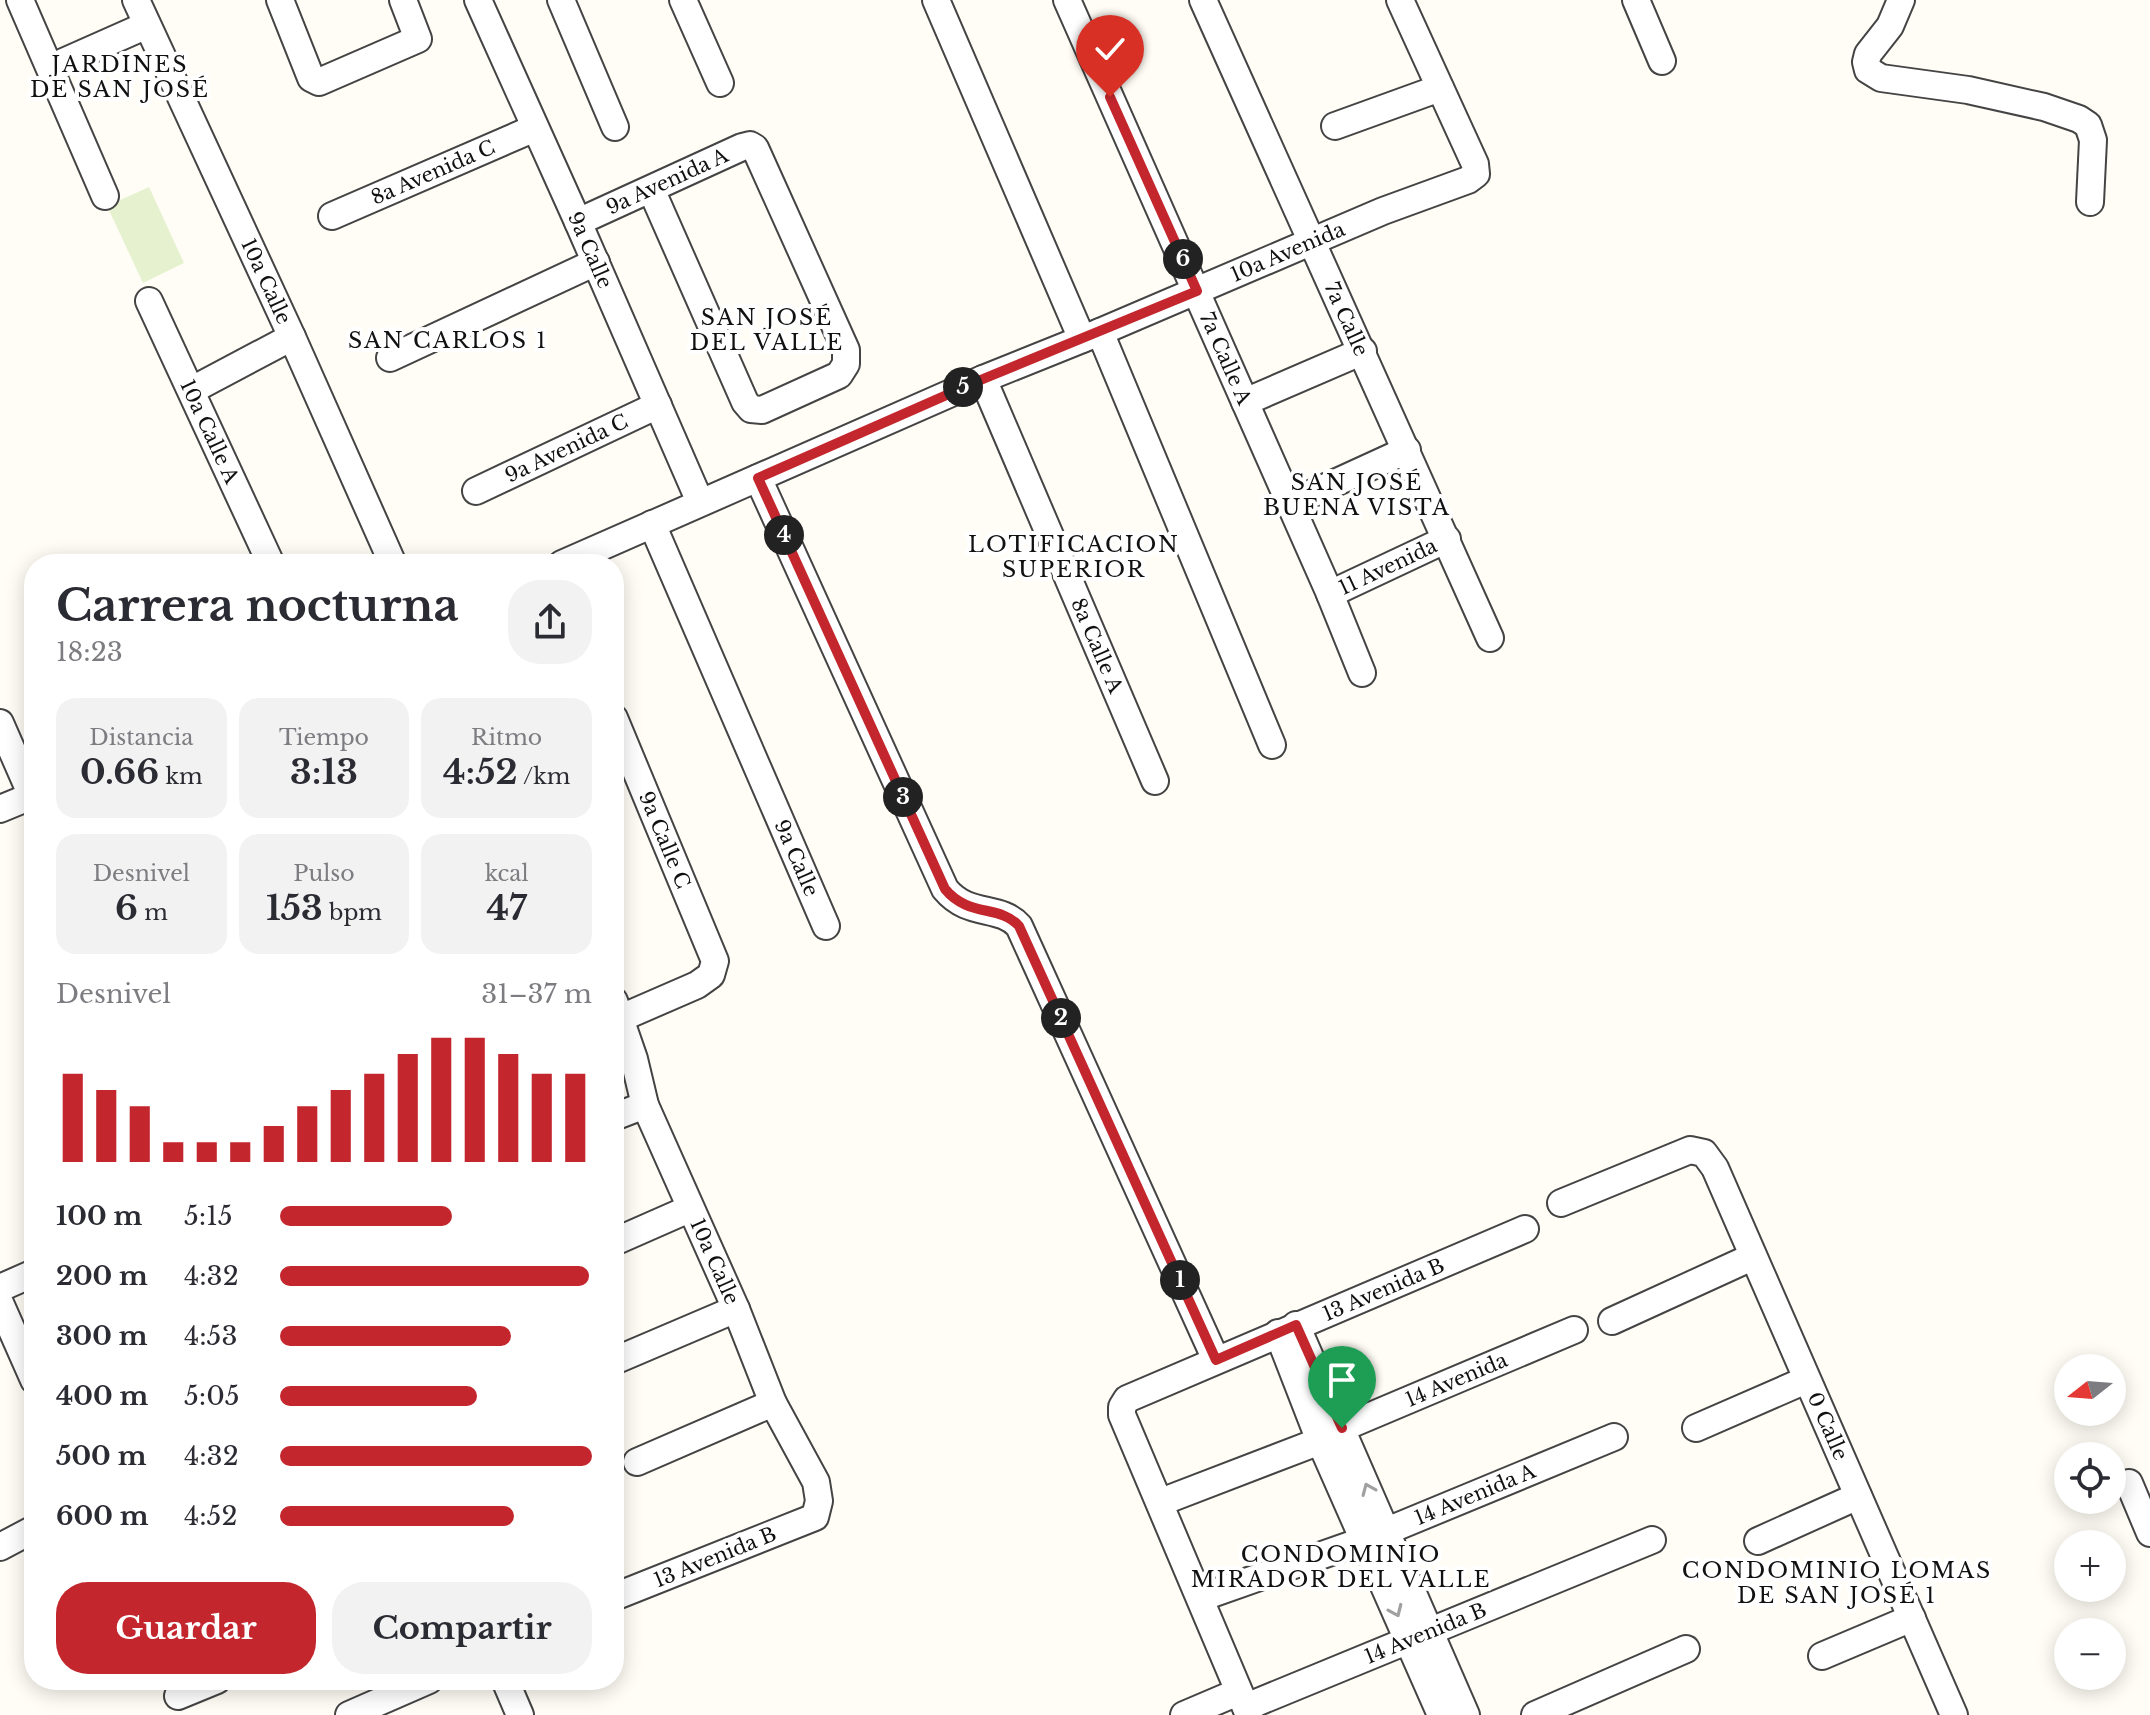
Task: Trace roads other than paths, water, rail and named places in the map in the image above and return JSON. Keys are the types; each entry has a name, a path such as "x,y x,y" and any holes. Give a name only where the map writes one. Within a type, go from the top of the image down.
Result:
{"street":[{"path":"20,0 105,196"},
{"name":"10a Calle","path":"136,0 389,554"},
{"path":"280,0 311,78 319,82 415,42 418,35 403,0"},
{"name":"9a Calle","path":"478,0 700,502"},
{"path":"561,0 615,127"},
{"path":"683,0 720,83"},
{"path":"936,0 1091,335 1272,745"},
{"name":"7a Calle A","path":"1067,0 1330,594 1362,673"},
{"name":"7a Calle","path":"1203,0 1490,638"},
{"path":"1335,126 1440,88 1400,0"},
{"path":"1636,0 1662,61"},
{"path":"1901,0 1890,26 1868,54 1868,70 1881,78 1968,90 2044,107 2079,119 2088,125 2093,140 2090,202"},
{"path":"50,68 147,25"},
{"name":"10a Avenida","path":"584,554 983,379 1383,211 1468,180 1476,174 1475,164 1440,88"},
{"name":"8a Avenida C","path":"332,216 535,128"},
{"name":"9a Avenida A","path":"578,222 742,147 750,145 755,148 846,350 846,364 839,375 762,410 751,409 745,402 651,189"},
{"path":"390,358 596,262"},
{"name":"10a Calle A","path":"149,301 266,554"},
{"path":"192,390 292,337"},
{"path":"1245,402 1363,351"},
{"name":"8a Calle A","path":"983,379 1155,781"},
{"name":"9a Avenida C","path":"476,491 658,405"},
{"path":"1289,504 1407,450"},
{"path":"758,478 945,889 962,905 1007,916 1019,926 1216,1360"},
{"name":"9a Calle","path":"652,524 826,926"},
{"name":"11 Avenida","path":"1330,594 1447,539"},
{"path":"0,723 24,776"},
{"name":"9a Calle C","path":"624,742 715,961 711,975 697,985 624,1008"},
{"path":"0,809 24,800"},
{"name":"10a Calle","path":"624,1028 645,1105 689,1209 736,1309 773,1403 816,1482 819,1501 815,1517"},
{"path":"624,1113 645,1105"},
{"name":"0 Calle","path":"1561,1203 1690,1150 1704,1153 1715,1168 1954,1715"},
{"path":"624,1238 689,1209"},
{"name":"13 Avenida B","path":"1161,1502 1122,1415 1127,1399 1525,1229"},
{"path":"1612,1321 1752,1257"},
{"path":"0,1288 24,1277"},
{"path":"0,1303 8,1344 24,1366"},
{"path":"624,1357 736,1309"},
{"path":"1287,1329 1419,1637 1466,1715"},
{"name":"14 Avenida","path":"1161,1502 1331,1435 1574,1330"},
{"path":"1696,1428 1806,1380"},
{"path":"637,1462 773,1403"},
{"name":"14 Avenida A","path":"1200,1598 1375,1536 1614,1437"},
{"path":"2129,1483 2150,1533"},
{"path":"1758,1541 1858,1496"},
{"path":"1161,1502 1244,1705"},
{"name":"13 Avenida B","path":"624,1593 815,1517"},
{"path":"0,1547 24,1534"},
{"name":"14 Avenida B","path":"1184,1715 1244,1705 1419,1637 1652,1540"},
{"path":"1822,1656 1912,1618"},
{"path":"1419,1637 1441,1715"},
{"path":"1535,1715 1686,1649"},
{"path":"349,1715 406,1690"},
{"path":"509,1690 520,1715"}],"district":[{"name":"JARDINES DE SAN JOSÉ","path":"120,76"},
{"name":"SAN JOSÉ DEL VALLE","path":"767,330"},
{"name":"SAN CARLOS 1","path":"448,340"},
{"name":"SAN JOSÉ BUENA VISTA","path":"1357,494"},
{"name":"LOTIFICACION SUPERIOR","path":"1074,556"},
{"name":"CONDOMINIO MIRADOR DEL VALLE","path":"1341,1566"},
{"name":"CONDOMINIO LOMAS DE SAN JOSÉ 1","path":"1837,1582"}]}
